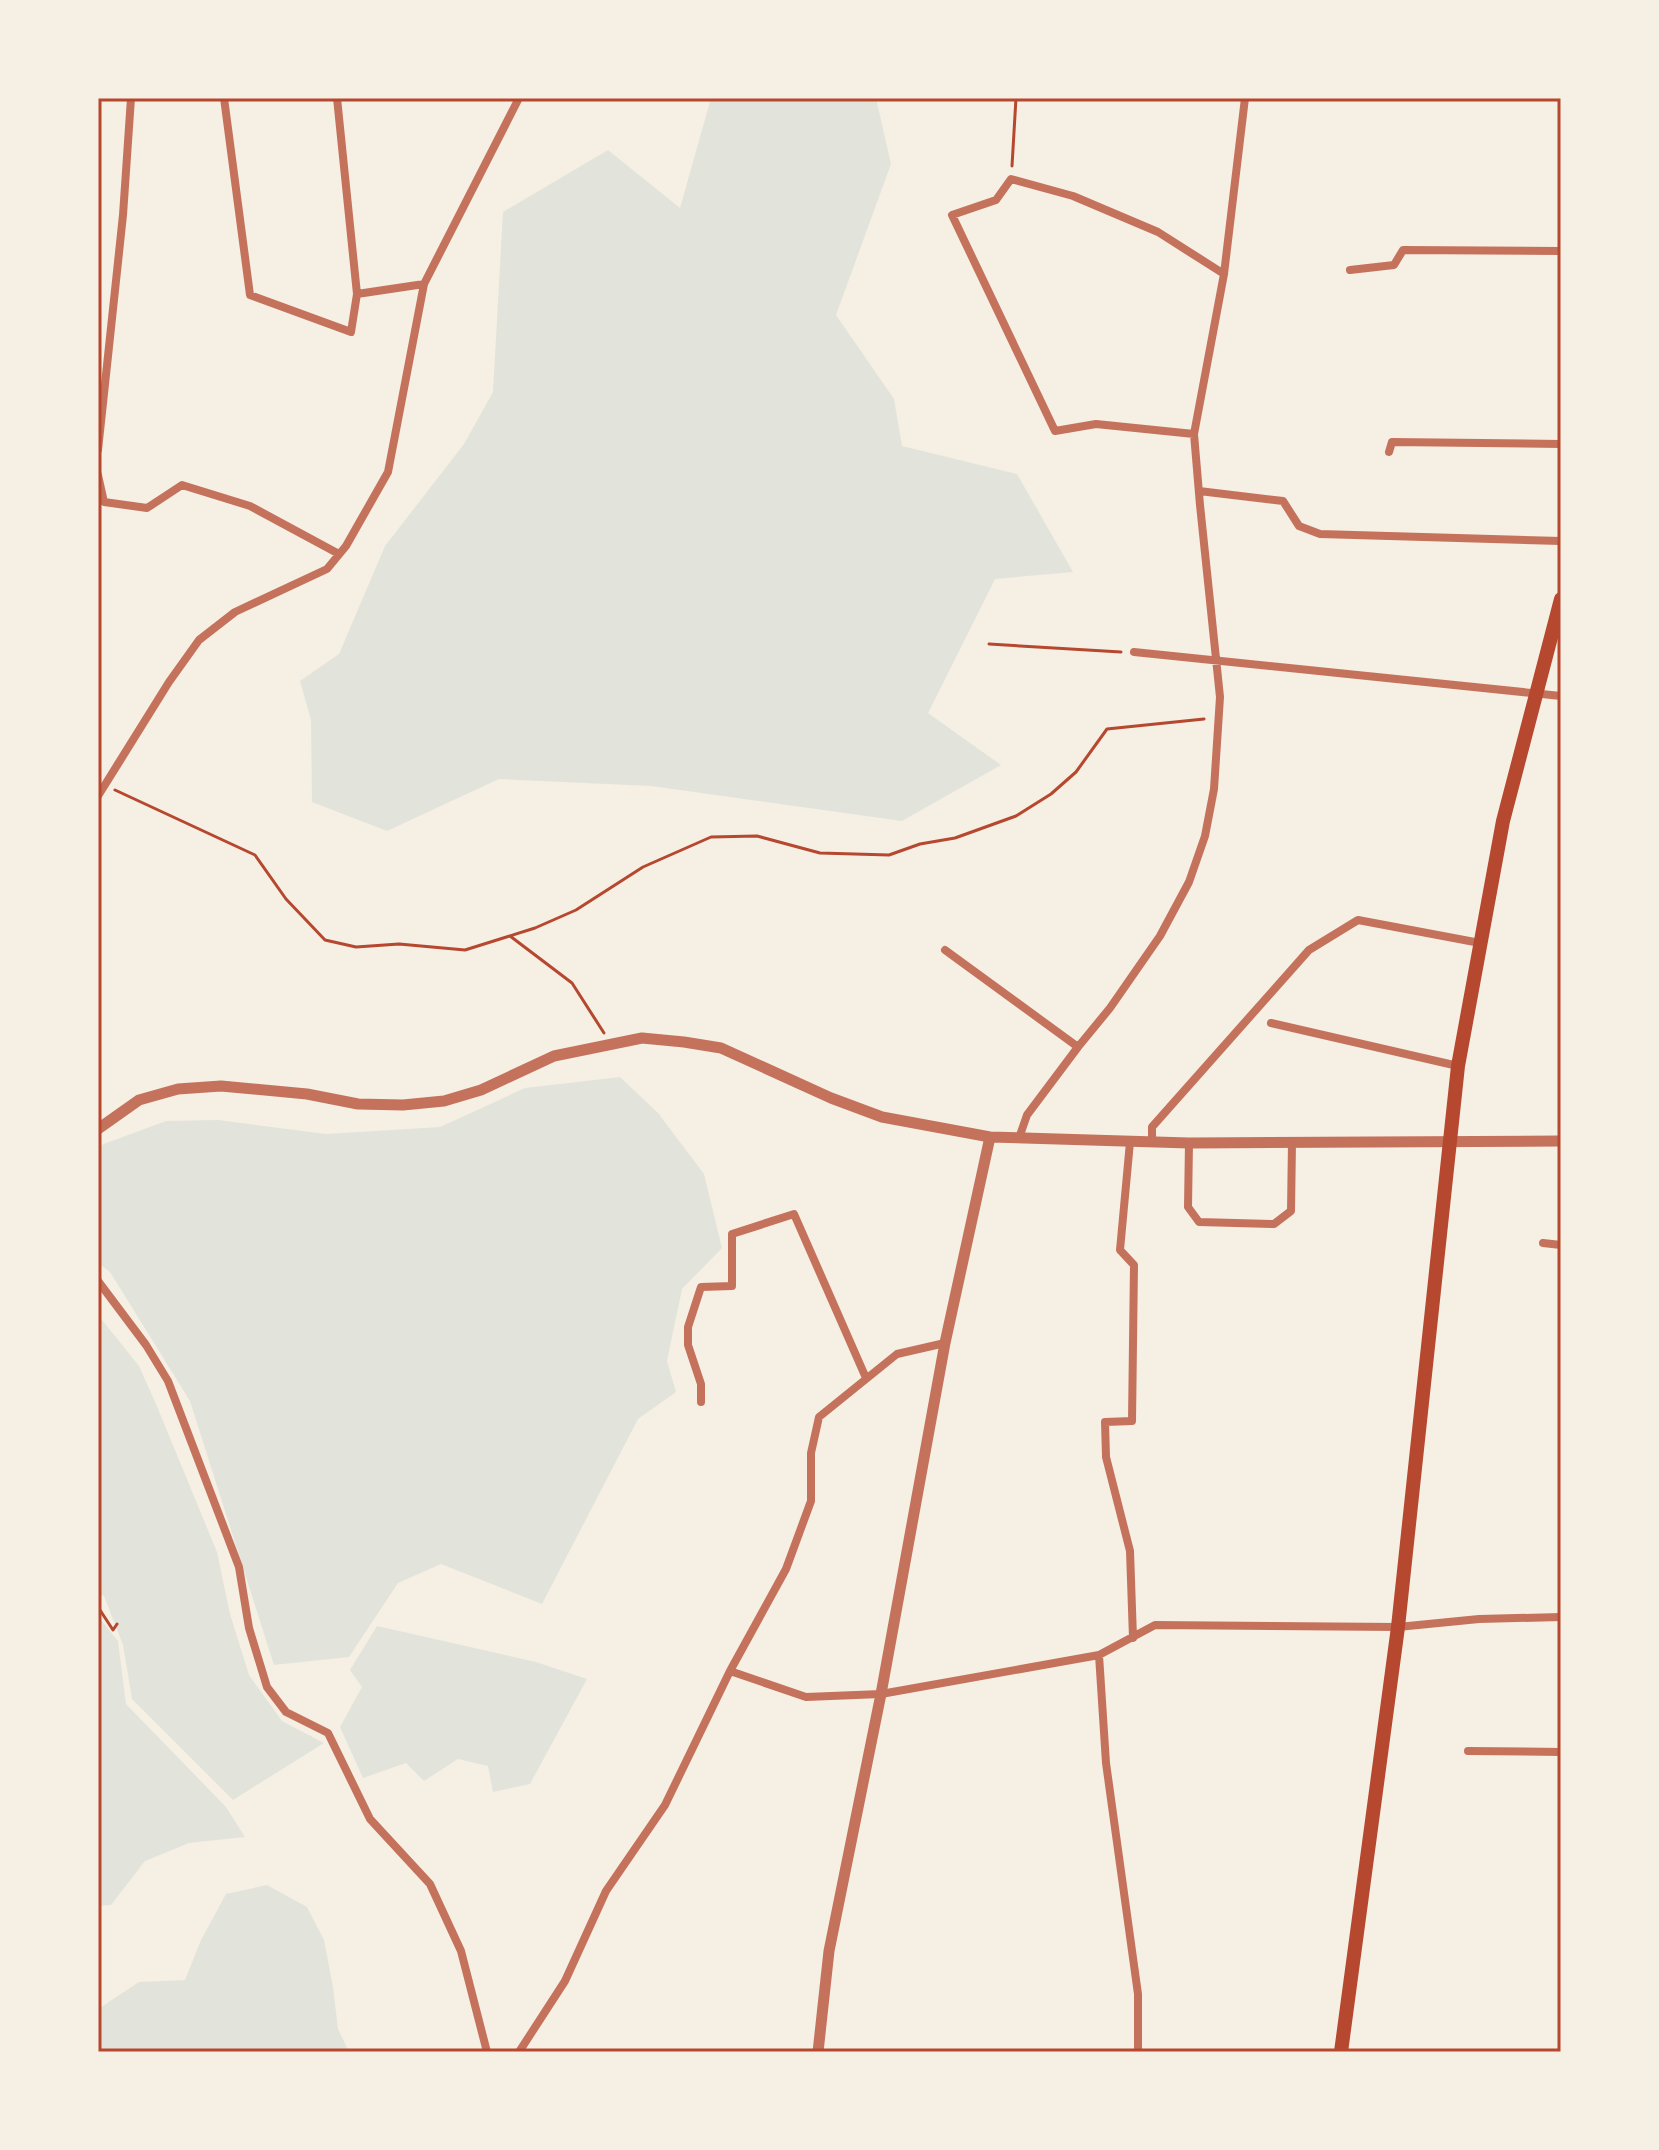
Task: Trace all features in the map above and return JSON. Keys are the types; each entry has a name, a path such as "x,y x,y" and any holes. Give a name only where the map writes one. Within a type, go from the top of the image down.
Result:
{"main road":[{"path":"1341,2052 1398,1627 1458,1066 1503,821 1561,599"}],"street":[{"path":"98,450 123,215 131,98"},
{"path":"224,98 250,295 351,332 357,294 337,98"},
{"path":"98,796 199,640 235,612 327,569 346,546 388,472 424,284 519,98"},
{"path":"1019,1138 1027,1115 1110,1008 1160,936 1189,882 1205,836 1214,789 1220,697 1194,434 1224,274 1245,98"},
{"path":"1194,434 1096,424 1055,431 952,215 996,200 1011,179 1073,196 1158,232 1224,274"},
{"path":"1350,270 1394,265 1403,250 1561,251"},
{"path":"357,294 424,284"},
{"path":"1389,452 1392,442 1561,444"},
{"path":"98,475 104,502 147,508 182,485 250,506 339,554"},
{"path":"1199,491 1283,501 1299,526 1320,534 1561,541"},
{"path":"1134,652 1561,696"},
{"path":"1152,1141 1152,1127 1309,950 1358,920 1480,943"},
{"path":"945,950 1078,1047"},
{"path":"1271,1023 1458,1066"},
{"path":"99,1126 139,1100 178,1089 221,1086 307,1094 358,1104 403,1105 444,1101 481,1090 554,1056 642,1038 721,1048 831,1098 882,1117 990,1137 1189,1143 1561,1141"},
{"path":"818,2052 829,1951 881,1694 945,1343 990,1137"},
{"path":"1130,1142 1120,1250 1134,1265 1132,1421 1105,1422 1106,1457 1130,1551 1133,1638"},
{"path":"1189,1143 1188,1207 1199,1222 1274,1224 1291,1211 1292,1142"},
{"path":"701,1402 701,1384 688,1345 688,1327 701,1287 732,1286 732,1234 794,1214 866,1378"},
{"path":"1543,1243 1561,1245"},
{"path":"98,1281 146,1345 168,1381 239,1567 249,1628 267,1687 286,1712 328,1733 370,1819 430,1884 461,1951 487,2052"},
{"path":"519,2052 565,1981 606,1891 665,1805 730,1671 786,1569 811,1501 811,1453 819,1417 897,1354 945,1343"},
{"path":"730,1671 806,1697 881,1694 1099,1655 1155,1625 1398,1627 1479,1619 1561,1617"},
{"path":"1099,1655 1106,1763 1138,1994 1138,2052"},
{"path":"1468,1751 1561,1752"}],"path":[{"path":"1011,179 1016,98"},
{"path":"989,644 1134,652"},
{"path":"105,785 255,855 286,899 325,940 356,947 399,944 465,950 535,928 576,910 643,867 711,837 757,836 820,853 889,855 920,844 955,838 1016,816 1051,794 1076,772 1107,729 1219,718"},
{"path":"510,936 572,983 611,1045"},
{"path":"98,1607 113,1630 117,1624"}],"shaded area":[{"path":"711,98 876,98 891,164 836,315 894,399 902,446 1017,474 1073,572 995,579 928,713 1001,765 902,821 651,786 499,779 387,831 312,802 311,720 300,681 339,654 385,546 464,444 493,392 503,212 608,150 680,208"},
{"path":"620,1077 658,1113 704,1174 722,1248 682,1289 667,1361 676,1392 638,1419 542,1604 441,1564 398,1583 349,1657 274,1665 190,1401 110,1272 98,1263 98,1150 101,1145 166,1121 218,1120 326,1134 440,1127 525,1088"},
{"path":"98,1315 139,1366 156,1404 217,1552 230,1614 249,1675 282,1721 324,1743 233,1800 132,1699 123,1645 104,1596 98,1594"},
{"path":"98,1616 118,1641 126,1704 226,1807 245,1837 189,1843 145,1861 111,1905 98,1906"},
{"path":"377,1626 536,1662 587,1679 530,1784 493,1792 488,1766 458,1759 424,1781 406,1763 363,1778 340,1727 362,1687 350,1670"},
{"path":"267,1885 307,1907 324,1940 338,2029 349,2052 98,2052 98,2009 139,1982 185,1980 201,1940 226,1894"}]}
